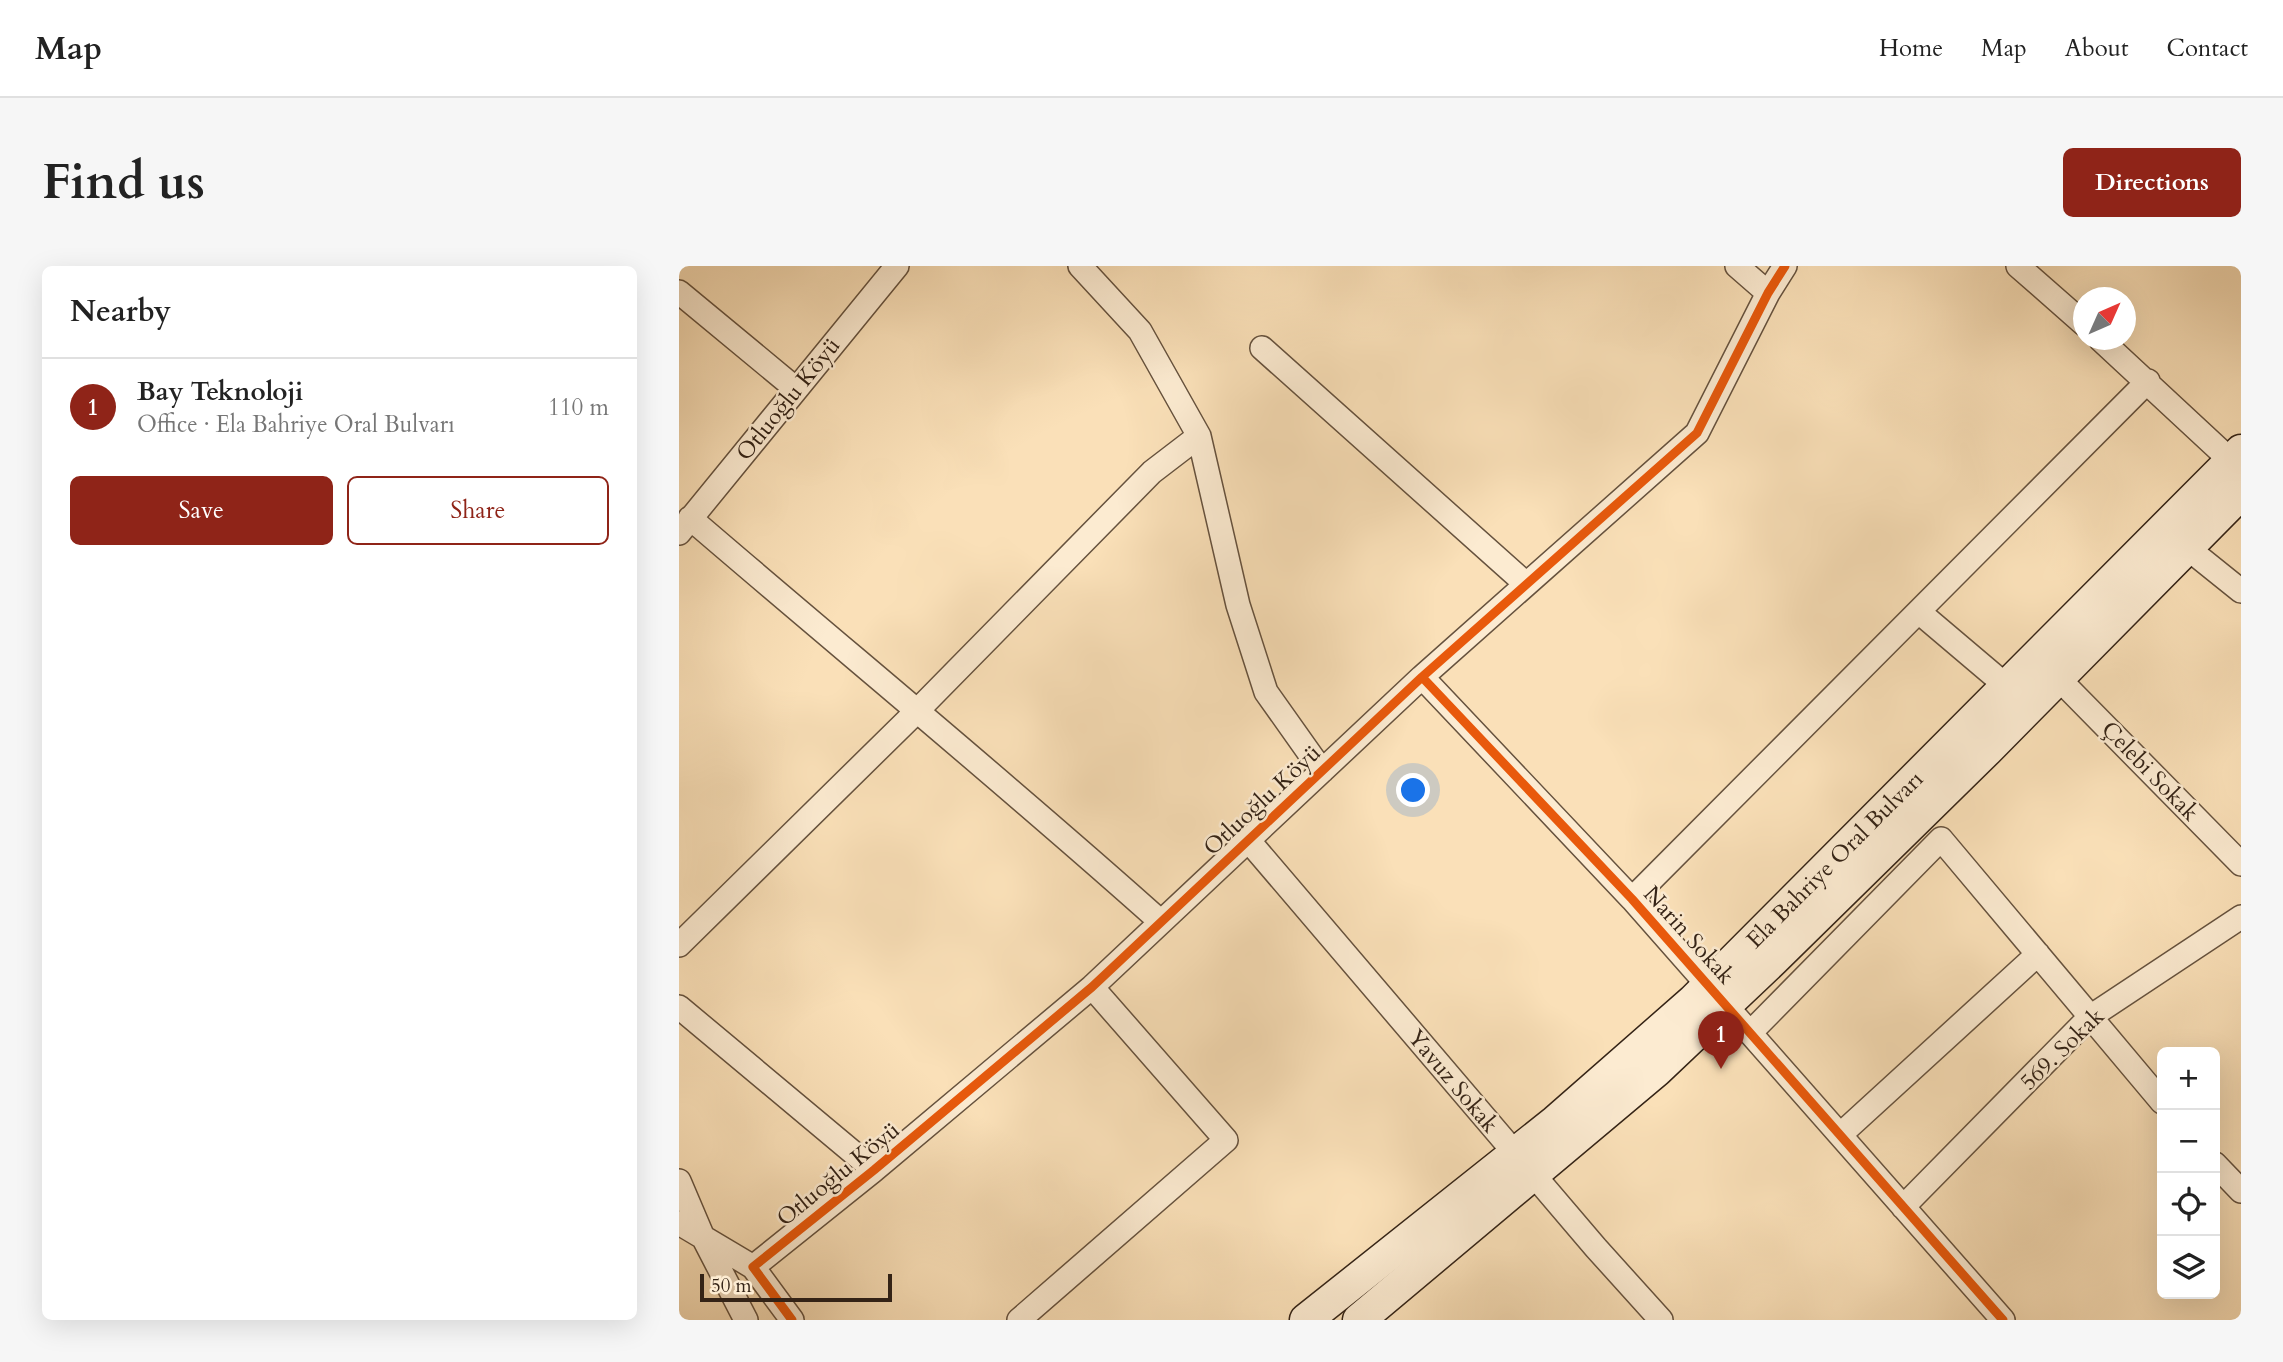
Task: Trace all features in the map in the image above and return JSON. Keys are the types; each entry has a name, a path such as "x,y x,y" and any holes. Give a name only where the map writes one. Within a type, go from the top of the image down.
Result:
{"main road":[{"name":"Ela Bahriye Oral Bulvarı","path":"1306,1320 1657,1070 1717,996 2019,696 2163,528 2238,460"},
{"name":"Ela Bahriye Oral Bulvarı","path":"2019,696 2058,678 2241,493"},
{"name":"Ela Bahriye Oral Bulvarı","path":"1359,1320 1524,1164"}],"street":[{"name":"Otluoğlu Köyü","path":"685,525 897,266"},
{"path":"1080,266 1140,331 1199,436 1238,605 1266,692 1322,771"},
{"path":"1737,266 1768,293"},
{"name":"Otluoğlu Köyü","path":"753,1267 874,1170 1092,987 1422,677 1697,433 1768,293 1785,266"},
{"path":"2018,266 2073,314"},
{"path":"679,292 796,389"},
{"path":"1262,348 1526,584"},
{"path":"2112,350 2238,460"},
{"path":"1632,900 2148,381"},
{"path":"679,945 916,712 1152,472 1199,436"},
{"path":"685,525 1056,828 1161,922"},
{"path":"2163,528 2241,591"},
{"path":"1919,612 2019,696"},
{"name":"Narin Sokak","path":"1422,677 1632,900 2003,1320"},
{"name":"Çelebi Sokak","path":"2058,678 2241,864"},
{"path":"1750,1033 1941,839 2157,1096"},
{"name":"Yavuz Sokak","path":"1248,840 1524,1164 1661,1320"},
{"name":"569. Sokak","path":"1903,1207 2090,1017 2241,917"},
{"path":"1840,1135 2038,954"},
{"path":"1019,1320 1226,1140 1092,987"},
{"name":"Otluoğlu Köyü","path":"679,1007 874,1170"},
{"path":"2220,1169 2241,1191"},
{"path":"679,1181 702,1235 746,1320"},
{"path":"679,1223 753,1267 792,1320"}],"cycle path":[{"path":"792,1320 753,1267 874,1170 1092,987 1422,677 1697,433 1768,293 1785,266"},
{"path":"1422,677 1632,899 2003,1320"}],"place":[{"name":"Bay Teknoloji","path":"1721,1069"}]}
